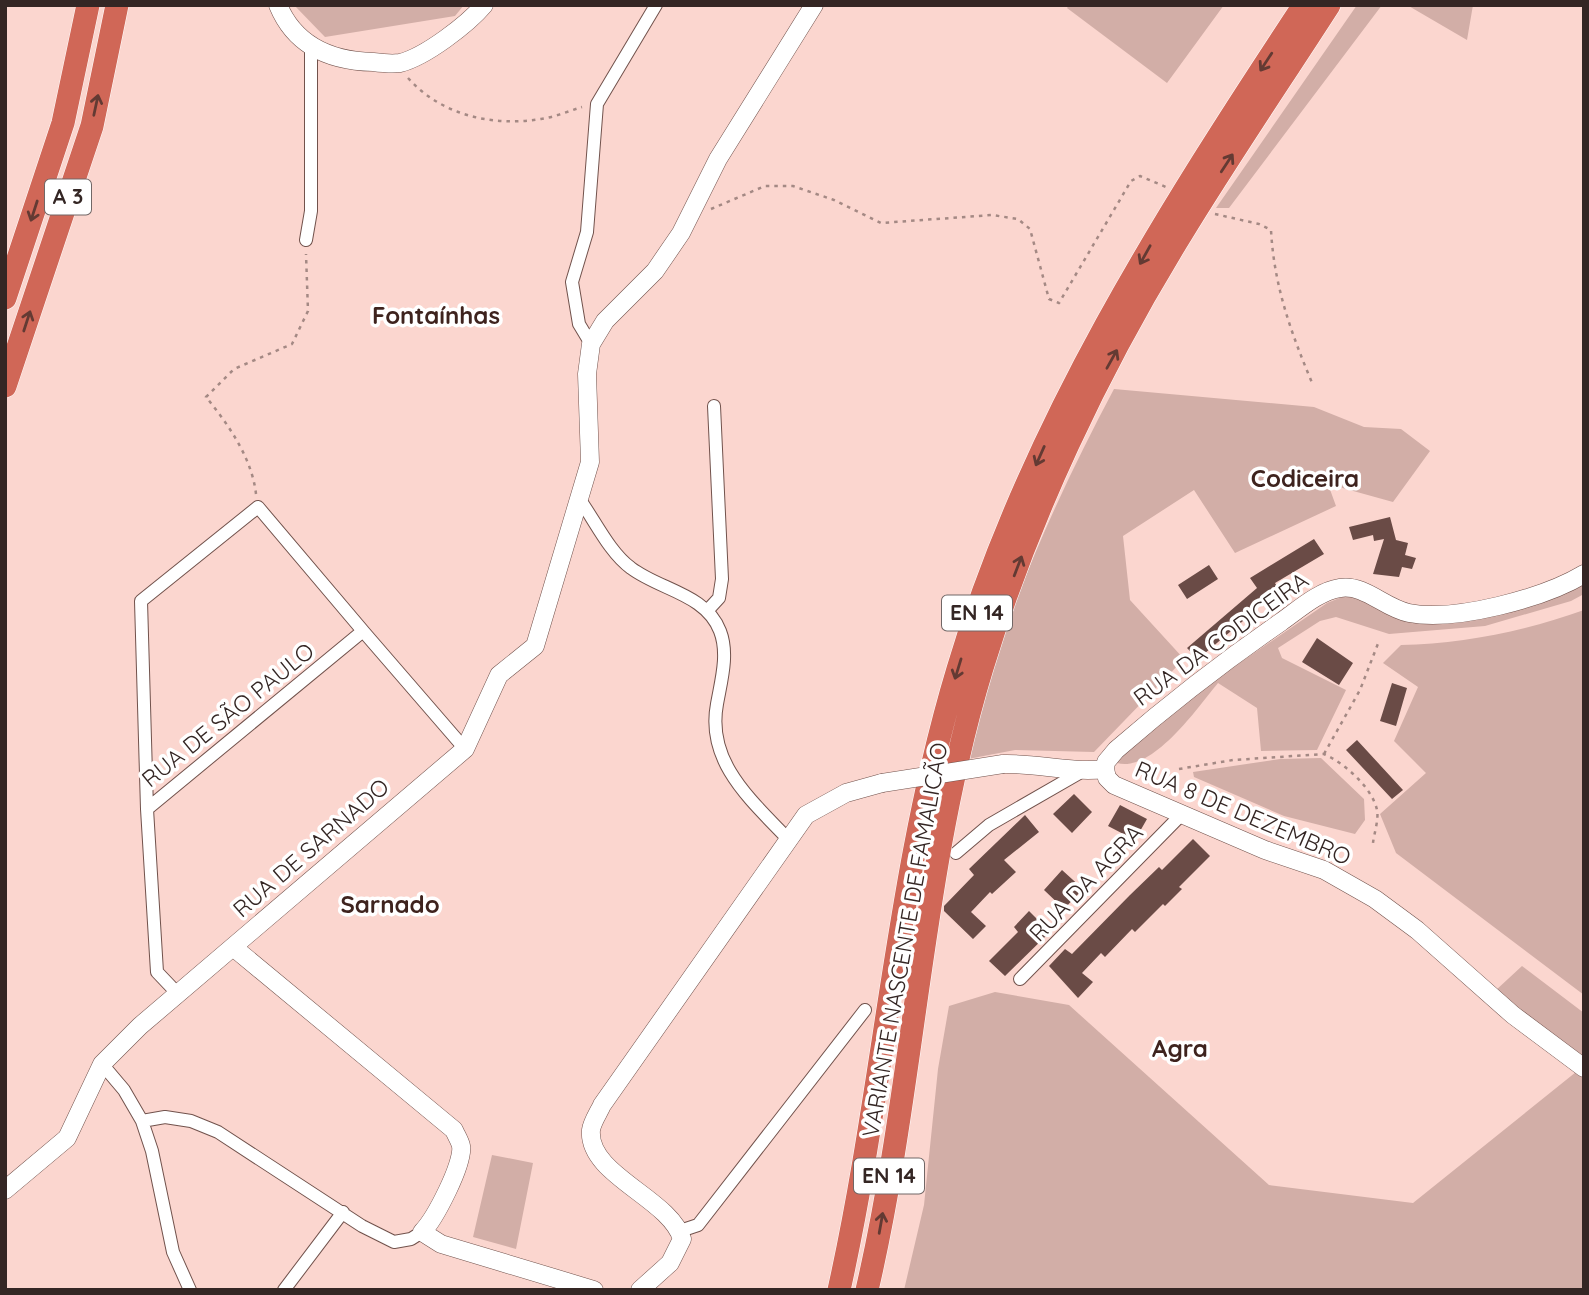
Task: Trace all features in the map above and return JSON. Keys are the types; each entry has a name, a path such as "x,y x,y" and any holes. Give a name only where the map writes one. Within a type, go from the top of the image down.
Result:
{"highway":[{"name":"A 3","path":"5,298 63,123 88,5"},
{"name":"A 3","path":"5,386 92,126 117,5"},
{"name":"VARIANTE NASCENTE DE FAMALICÃO","path":"839,1290 865,1171 926,800 958,669 982,597 1016,508 1077,378 1160,228 1304,5"},
{"name":"VARIANTE NASCENTE DE FAMALICÃO","path":"867,1290 890,1172 940,838 981,668 1002,609 1038,514 1100,381 1181,235 1329,5"}],"street":[{"path":"278,5 295,34 311,47 350,61 399,63 461,27 484,5"},
{"path":"656,5 599,102 587,232 572,282 579,324 591,344 605,321 655,271 736,128 814,5"},
{"path":"306,240 311,211 311,47"},
{"name":"RUA DE SARNADO","path":"5,1190 67,1138 102,1064 177,993 465,749 499,675 535,646 590,462 587,374 591,344"},
{"path":"707,611 719,598 722,579 714,406"},
{"path":"580,500 629,567 704,606 720,631 724,663 715,713 717,749 735,782 787,838"},
{"path":"147,809 141,601 258,507 465,749"},
{"name":"RUA DA CODICEIRA","path":"1105,769 1106,762 1116,750 1208,674 1304,606 1337,588 1350,587 1366,592 1379,601 1410,613 1436,615 1526,596 1584,574"},
{"name":"RUA DE SÃO PAULO","path":"177,993 156,972 147,809 363,631"},
{"name":"RUA 8 DE DEZEMBRO","path":"680,1231 673,1220 612,1170 597,1152 591,1129 602,1105 721,938 787,838 806,815 825,802 881,783 1003,764 1057,766 1081,772 1105,769 1107,778 1114,785 1181,815 1324,870 1375,899 1417,930 1513,1015 1584,1068"},
{"name":"RUA 8 DE DEZEMBRO","path":"956,853 989,825 1081,772"},
{"name":"RUA DA AGRA","path":"1020,979 1181,815"},
{"path":"142,1121 165,1116 191,1121 218,1132 394,1242 411,1240 422,1232 432,1219 458,1164 461,1147 454,1130 233,947"},
{"path":"640,1290 670,1263 682,1239 680,1231 698,1225 865,1010"},
{"path":"102,1064 124,1090 142,1121 152,1151 173,1252 190,1290"},
{"path":"284,1290 343,1212"},
{"path":"422,1232 442,1244 594,1290"}],"path":[{"path":"399,63 421,92 450,112 484,119 541,120 599,102"},
{"path":"688,216 765,186 793,186 834,200 881,223 992,215 1018,219 1030,229 1049,299 1059,303 1131,181 1140,176 1166,187"},
{"path":"1213,214 1259,224 1271,230 1273,270 1286,322 1313,385"},
{"path":"258,507 255,480 228,424 206,397 234,369 292,344 308,311 304,281 306,240"},
{"path":"1324,754 1360,691 1379,641"},
{"path":"1179,769 1233,760 1324,754 1338,761 1364,787 1377,810 1373,843"}],"shaded area":[{"path":"294,5 464,5 455,16 325,37"},
{"path":"1069,5 1224,5 1167,83 1067,8"},
{"path":"1357,5 1382,5 1229,208 1216,208"},
{"path":"1407,5 1473,5 1467,40"},
{"path":"1114,389 1314,407 1364,427 1401,429 1430,451 1393,502 1328,484 1336,506 1235,553 1194,490 1123,536 1130,600 1184,659 1094,752 1015,750 968,759 994,663 1029,569 1069,478"},
{"path":"1584,582 1584,594 1571,601 1485,626 1389,634 1336,617 1320,621 1278,648 1282,658 1346,690 1317,750 1261,751 1257,708 1218,683 1174,736 1160,748 1131,763 1117,763 1118,757 1199,691 1327,603 1342,597 1358,597 1408,619"},
{"path":"1584,610 1584,995 1396,853 1380,814 1426,773 1394,741 1418,687 1383,663 1401,645 1494,635"},
{"path":"1321,758 1364,799 1365,820 1355,834 1284,816 1194,777 1193,772 1280,759"},
{"path":"1522,966 1584,1013 1584,1060 1495,991"},
{"path":"995,992 1069,1005 1269,1185 1413,1203 1576,1072 1584,1077 1584,1290 904,1290 924,1205 938,1069 949,1006"},
{"path":"492,1155 533,1163 516,1249 473,1237"}],"building":[{"path":"1390,517 1396,540 1408,543 1405,555 1416,558 1412,569 1402,567 1399,577 1373,574 1384,539 1374,541 1373,535 1353,540 1349,527"},
{"path":"1314,539 1324,554 1275,583 1279,590 1253,606 1256,610 1198,659 1187,648 1257,588 1250,578"},
{"path":"1209,565 1218,579 1187,599 1178,585"},
{"path":"1317,638 1353,663 1339,685 1302,662"},
{"path":"1392,683 1407,688 1396,726 1380,721"},
{"path":"1357,740 1403,790 1392,799 1346,750"},
{"path":"1074,794 1092,812 1072,833 1053,814"},
{"path":"1120,805 1147,819 1135,840 1108,826"},
{"path":"1025,815 1039,832 1004,860 1016,872 992,894 990,892 971,912 986,926 973,939 944,911 944,906 974,875 969,869"},
{"path":"1193,839 1210,856 1179,887 1182,889 1165,906 1163,904 1135,932 1132,929 1105,957 1101,953 1082,973 1093,982 1078,998 1049,966 1065,949 1072,954 1159,867 1162,870"},
{"path":"1062,870 1083,889 1064,909 1044,890"},
{"path":"1029,911 1050,932 1005,976 989,961 1018,932 1014,927"}],"district":[{"name":"Fontaínhas","path":"436,316"},
{"name":"Codiceira","path":"1305,479"},
{"name":"Sarnado","path":"390,905"},
{"name":"Agra","path":"1180,1049"}]}
